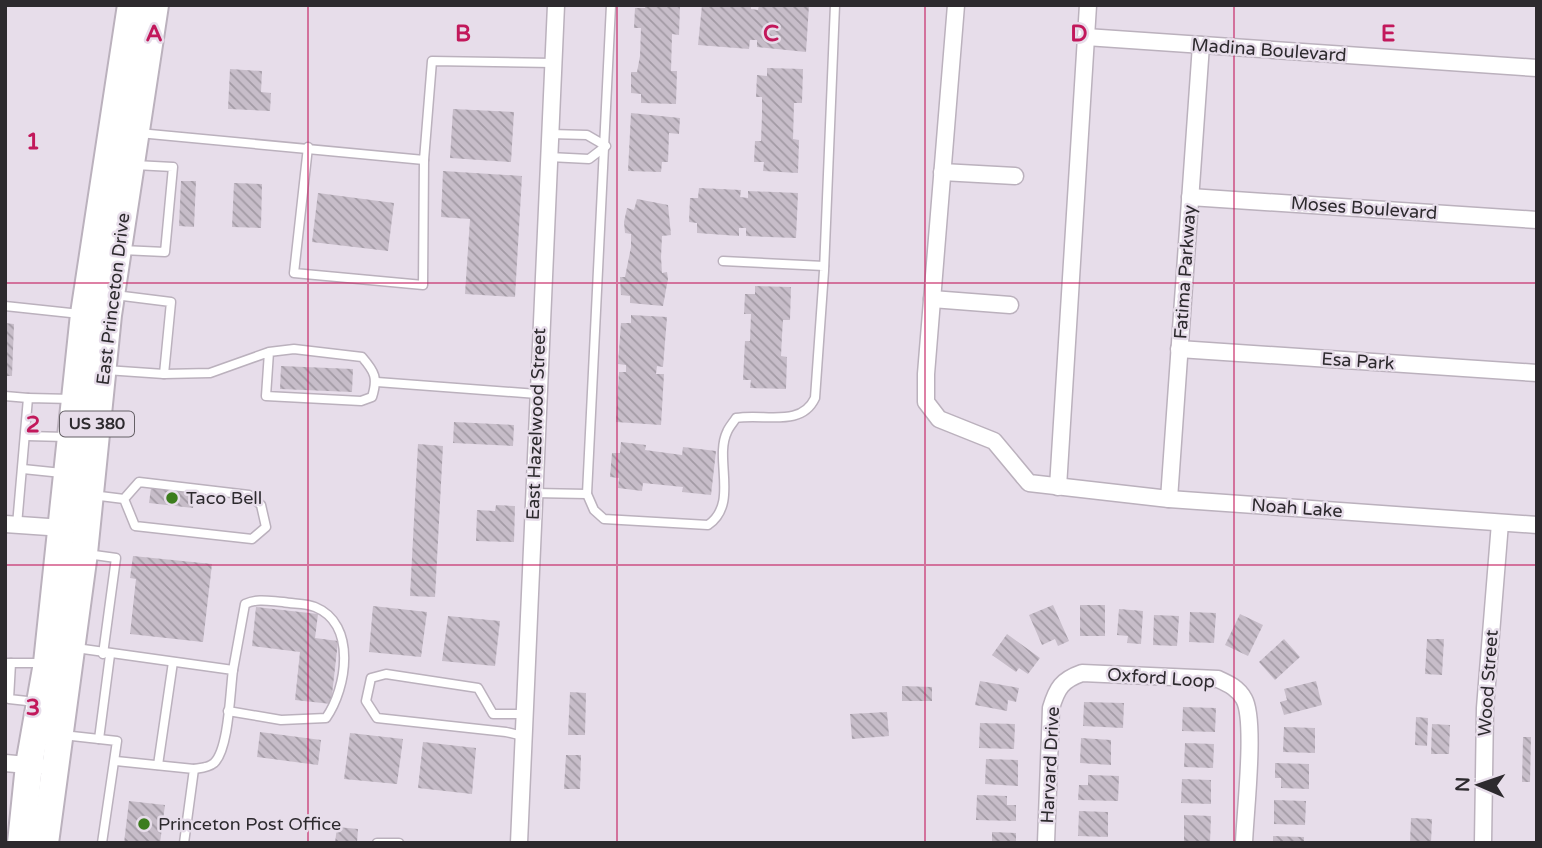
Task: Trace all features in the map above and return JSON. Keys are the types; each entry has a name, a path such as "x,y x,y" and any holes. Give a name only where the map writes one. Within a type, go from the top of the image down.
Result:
{"highway":[{"name":"East Princeton Drive","path":"29,766 59,735 72,648 84,554 75,487 73,437 77,399 98,304 106,247 131,5"},
{"name":"East Princeton Drive","path":"106,247 132,165 155,5"},
{"name":"East Princeton Drive","path":"21,843 29,766 47,663 63,528 103,370 98,304"},
{"name":"East Princeton Drive","path":"29,766 45,843"}],"street":[{"name":"East Hazelwood Street","path":"519,843 556,5"},
{"name":"Noah Lake","path":"956,5 926,402 939,419 994,441 1028,483 1169,499 1537,525"},
{"path":"1058,488 1088,5"},
{"name":"Madina Boulevard","path":"1086,37 1537,68"},
{"name":"Fatima Parkway","path":"1169,499 1201,45"},
{"path":"942,173 1015,176"},
{"name":"Moses Boulevard","path":"1191,197 1537,220"},
{"path":"932,299 1010,305"},
{"name":"Esa Park","path":"1179,349 1537,373"},
{"name":"Wood Street","path":"1483,843 1485,708 1500,523"},
{"path":"11,524 63,528"},
{"name":"Oxford Loop","path":"1057,688 1067,678 1082,673 1218,679 1234,686 1245,701 1249,722 1244,843"},
{"name":"Harvard Drive","path":"1046,843 1051,708 1057,688"}],"lane":[{"path":"611,5 587,494 594,510 604,519 708,525 718,518 723,502 725,434 736,418 752,415 796,417 809,411 815,398 824,266 835,5"},
{"path":"307,147 294,273 423,285 424,160 432,61 553,63"},
{"path":"136,133 424,160"},
{"path":"550,134 587,135 606,146"},
{"path":"549,157 589,159 606,146"},
{"path":"106,247 165,252 173,167 132,165"},
{"path":"723,261 824,266"},
{"path":"5,306 171,302 164,374"},
{"path":"103,370 164,374 211,373 269,352 294,349 362,357 376,374 377,382 372,397 360,401 266,396 269,352"},
{"path":"377,382 537,394"},
{"path":"5,396 77,399"},
{"path":"11,524 23,469 28,398"},
{"path":"27,436 73,437"},
{"path":"23,469 75,487 124,499"},
{"path":"139,482 249,495 261,505 266,527 252,539 135,526 124,499 139,482"},
{"path":"533,493 587,494"},
{"path":"84,554 116,558 99,739"},
{"path":"116,761 194,769 205,768 218,760 223,744 233,670 245,604 255,599 313,606 334,622 341,635 344,653 341,688 326,718 281,720 228,710"},
{"path":"72,648 233,670"},
{"path":"158,765 173,662"},
{"path":"40,702 9,699 8,663 47,663"},
{"path":"523,736 377,718 366,701 371,678 386,674 478,688 493,714 524,714"},
{"path":"59,735 117,741 102,843"},
{"path":"184,843 194,769"},
{"path":"377,843 378,840 398,843"}],"building":[{"path":"645,5 680,5 679,35 672,34 671,71 677,71 676,104 641,103 641,94 631,93 631,72 637,72 640,56 641,28 634,28 635,8 645,8"},
{"path":"702,5 751,5 751,9 758,10 759,5 809,5 806,52 757,47 757,40 750,40 749,49 698,45"},
{"path":"767,68 803,69 802,103 794,103 793,139 799,140 798,173 763,171 764,162 754,162 755,141 761,141 762,115 762,97 756,97 757,75 767,76"},
{"path":"230,69 262,71 261,92 271,93 270,111 228,109"},
{"path":"453,109 514,112 511,162 450,158"},
{"path":"631,113 680,118 679,134 669,133 668,162 662,162 661,172 628,171"},
{"path":"443,171 522,176 515,297 465,294 470,219 441,217"},
{"path":"181,181 196,181 194,227 179,226"},
{"path":"234,183 262,184 261,228 232,227"},
{"path":"699,188 741,190 740,197 748,198 748,191 798,193 796,238 746,236 746,228 739,228 739,236 697,233 697,223 689,222 690,198 698,198"},
{"path":"318,193 394,203 388,251 312,242"},
{"path":"637,199 668,205 671,235 662,236 662,273 667,272 668,279 663,306 630,303 630,296 621,295 620,277 625,277 631,247 631,234 625,233 624,222 627,208 634,210"},
{"path":"755,286 791,287 790,320 783,320 782,335 781,356 787,357 786,389 750,388 751,380 743,380 745,341 750,341 751,314 744,314 745,294 755,294"},
{"path":"631,315 667,317 663,367 657,366 656,374 664,374 661,425 616,422 619,372 626,372 626,365 618,364 621,323 631,323"},
{"path":"5,323 14,324 12,376 5,376"},
{"path":"281,366 353,369 352,392 280,389"},
{"path":"454,422 514,425 513,446 453,443"},
{"path":"621,442 646,445 645,450 682,455 683,447 716,451 711,495 682,492 683,487 643,483 642,491 618,488 619,478 610,477 612,453 620,453"},
{"path":"418,444 443,446 435,597 410,596"},
{"name":"Taco Bell","path":"151,488 195,493 193,508 149,503"},
{"path":"496,505 515,506 514,542 476,541 477,510 495,511"},
{"path":"133,556 212,564 203,642 130,634 136,579 130,578"},
{"path":"1053,605 1069,641 1058,646 1055,639 1042,645 1029,615"},
{"path":"1080,605 1105,605 1105,636 1080,636"},
{"path":"373,606 427,612 421,657 369,652"},
{"path":"256,607 318,614 315,638 338,641 331,704 295,700 300,652 252,646"},
{"path":"1119,609 1143,611 1141,644 1127,643 1128,636 1117,635"},
{"path":"1190,612 1216,613 1214,643 1189,642"},
{"path":"1240,614 1263,625 1248,656 1225,645"},
{"path":"1154,615 1179,616 1177,646 1153,645"},
{"path":"448,616 500,621 495,666 442,661"},
{"path":"1007,634 1040,658 1028,674 1019,668 1016,672 992,655"},
{"path":"1284,639 1300,657 1275,680 1259,662"},
{"path":"1427,639 1444,639 1442,675 1425,674"},
{"path":"980,681 1019,688 1016,702 1008,700 1007,711 975,705"},
{"path":"1316,681 1322,705 1284,715 1280,702 1287,700 1284,689"},
{"path":"902,686 932,687 932,701 902,701"},
{"path":"570,692 586,693 585,735 568,735"},
{"path":"1084,702 1124,703 1123,728 1083,726"},
{"path":"1183,707 1216,708 1215,732 1182,731"},
{"path":"887,712 889,736 852,739 850,714"},
{"path":"1416,717 1428,718 1427,746 1415,745"},
{"path":"980,723 1015,724 1014,749 979,748"},
{"path":"1432,724 1450,725 1449,754 1431,754"},
{"path":"1284,727 1315,728 1315,753 1283,752"},
{"path":"260,732 321,740 318,765 257,757"},
{"path":"350,733 403,739 397,784 344,779"},
{"path":"1523,737 1531,737 1530,782 1522,782"},
{"path":"1081,738 1111,740 1111,765 1080,763"},
{"path":"423,742 476,748 472,794 418,788"},
{"path":"1185,743 1214,744 1213,768 1184,767"},
{"path":"566,755 581,755 580,789 564,789"},
{"path":"986,759 1018,760 1018,786 985,784"},
{"path":"1275,763 1309,764 1309,789 1281,788 1281,778 1275,778"},
{"path":"1088,775 1119,776 1118,801 1078,800 1079,785 1088,785"},
{"path":"1182,779 1211,780 1211,804 1181,803"},
{"path":"977,795 1007,796 1007,805 1016,805 1016,821 976,820"},
{"path":"1274,800 1306,801 1305,825 1274,824"},
{"name":"Princeton Post Office","path":"129,801 165,805 160,843 124,843"},
{"path":"1079,811 1108,812 1108,837 1078,836"},
{"path":"1184,815 1211,816 1210,842 1184,841"},
{"path":"1411,818 1432,819 1431,843 1410,843"},
{"path":"337,827 358,829 357,843 335,843"},
{"path":"992,832 1016,833 1016,843 992,843"},
{"path":"1273,836 1304,837 1304,843 1273,843"}],"place":[{"name":"Taco Bell","path":"172,498"},
{"name":"Princeton Post Office","path":"144,824"}]}
